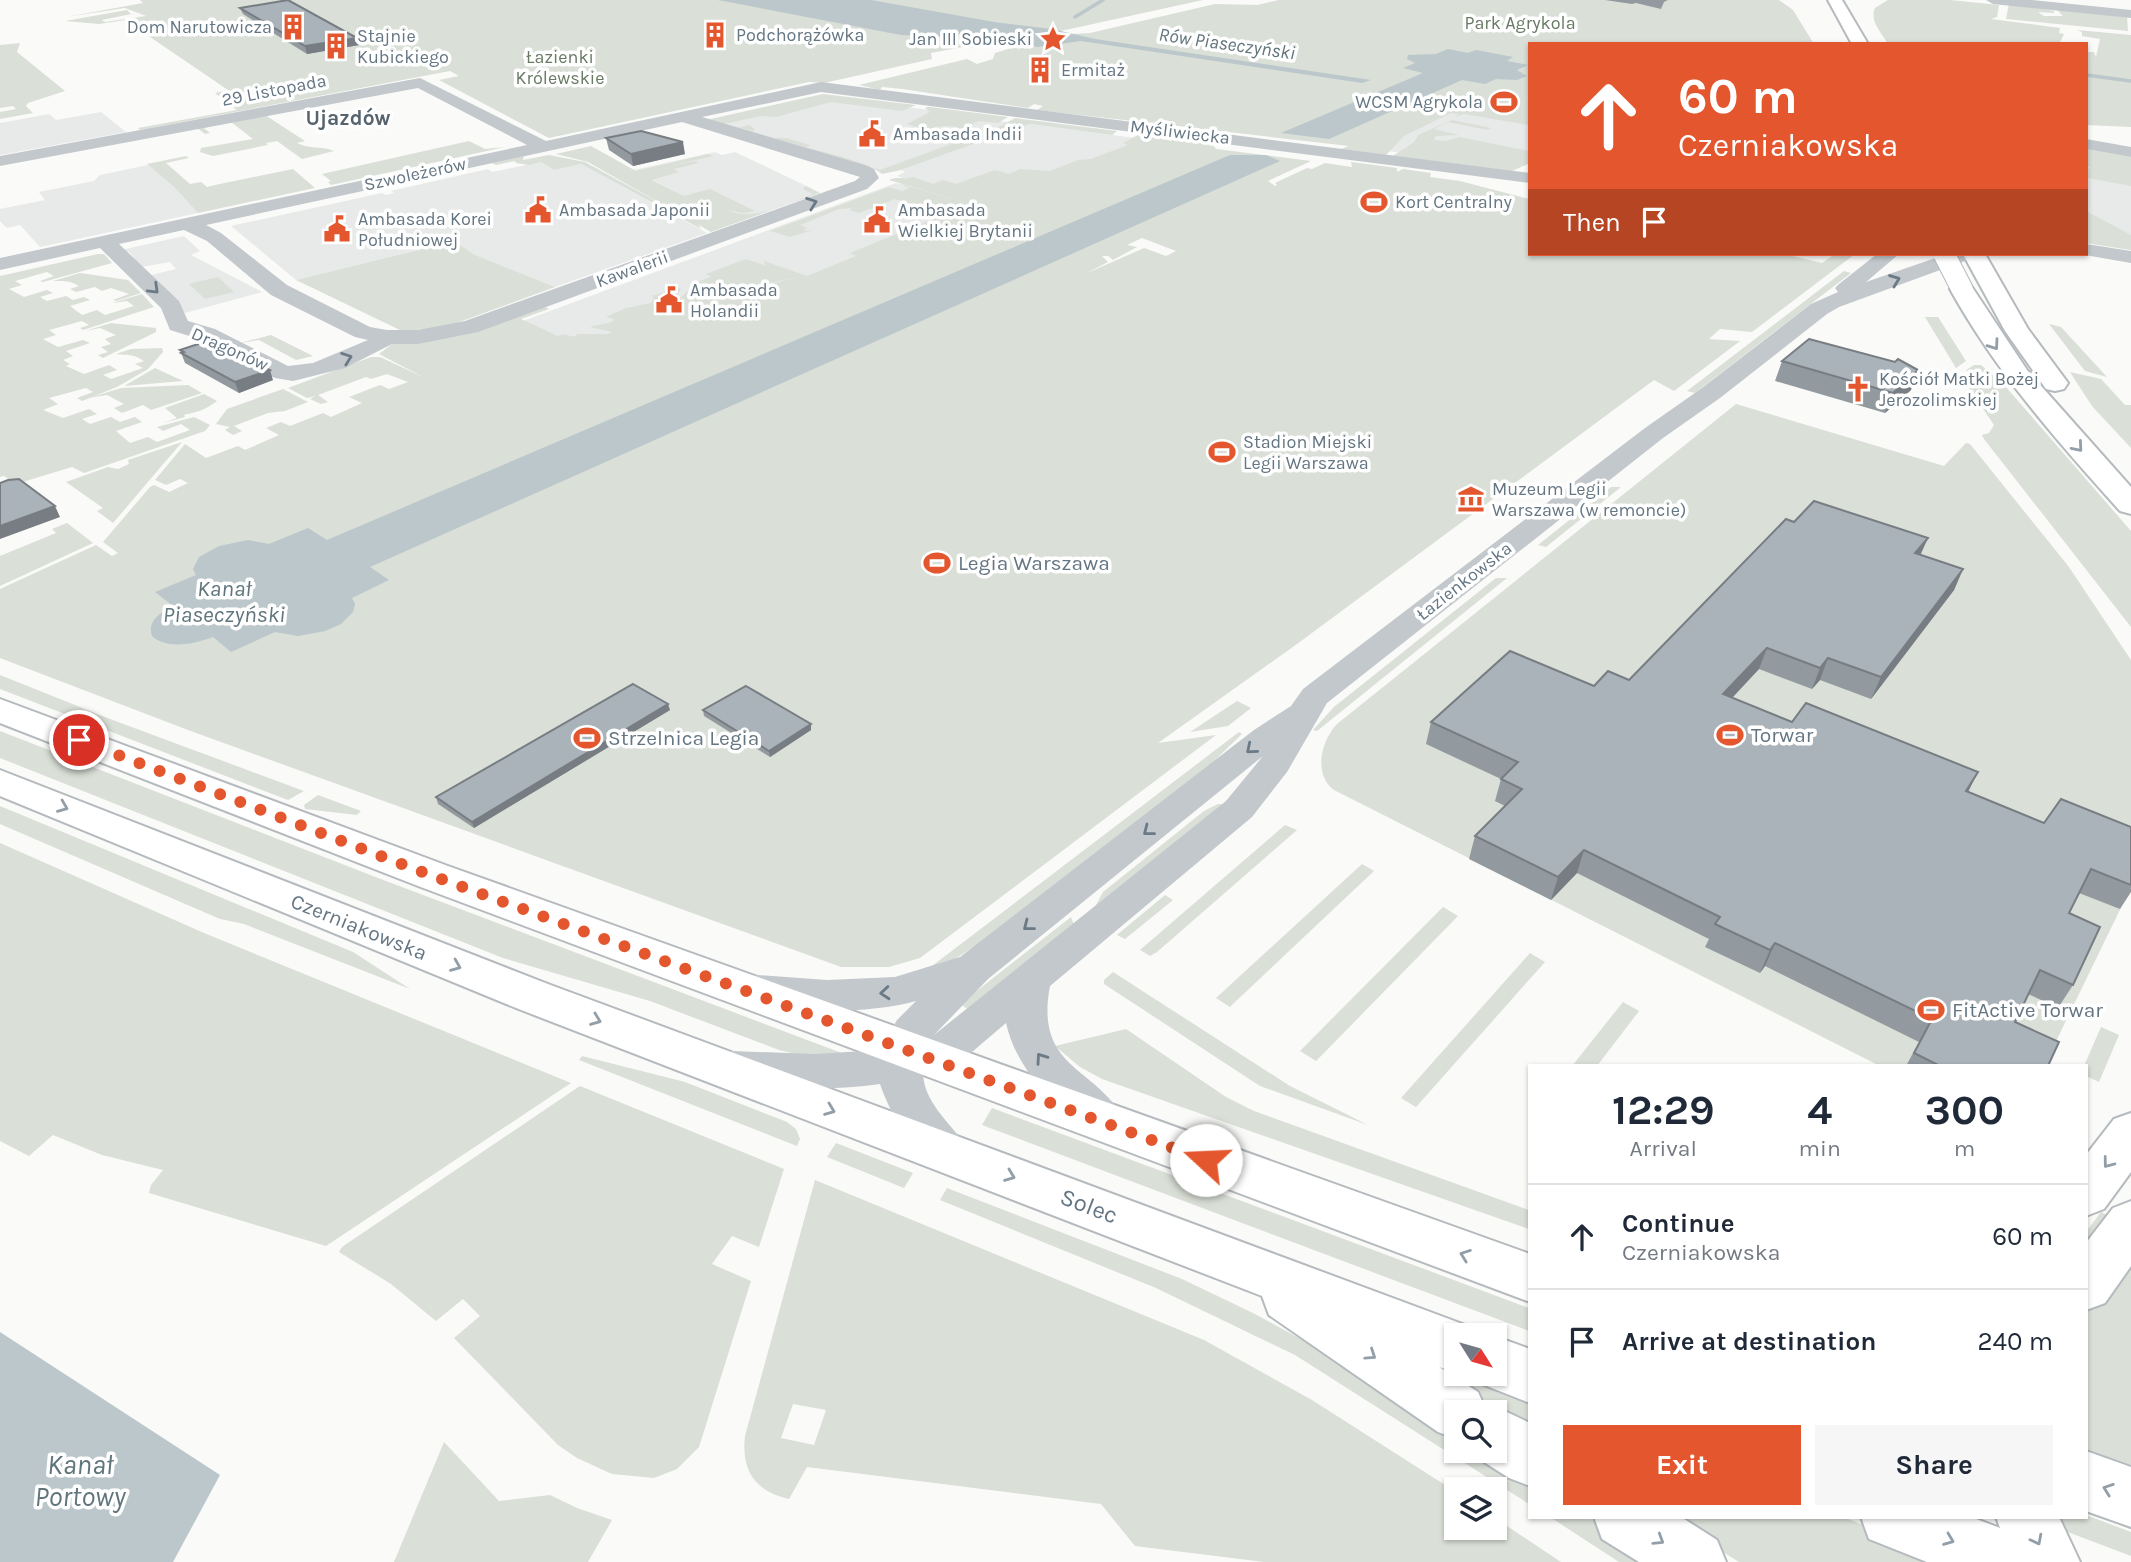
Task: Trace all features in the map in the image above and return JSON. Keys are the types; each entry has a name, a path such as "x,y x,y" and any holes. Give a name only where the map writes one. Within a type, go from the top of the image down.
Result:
{"main road":[{"path":"1835,0 1858,42"},
{"path":"1945,256 1986,332 2014,372 2131,505"},
{"path":"1975,256 2017,331 2059,387 2131,468"},
{"path":"0,710 433,876 741,989 909,1058 1106,1123 1528,1277"},
{"name":"Czerniakowska","path":"0,782 532,996 720,1068"},
{"name":"Solec","path":"720,1068 1444,1342"},
{"path":"2088,1191 2131,1133"},
{"path":"2088,1283 2131,1224"},
{"path":"1234,1261 1444,1403"},
{"path":"1507,1367 1528,1375"},
{"path":"1507,1443 1528,1456"},
{"path":"2088,1481 2131,1497"},
{"path":"1627,1519 1695,1562"},
{"path":"1896,1519 2006,1562"},
{"path":"2027,1519 2049,1562"}],"street":[{"path":"1993,0 2129,13 2131,32"},
{"name":"29 Listopada","path":"0,161 420,83 542,146"},
{"name":"Szwoleżerów","path":"0,264 105,242 201,227 542,146 807,89 837,85"},
{"name":"Myśliwiecka","path":"837,85 1528,178"},
{"name":"Kawalerii","path":"201,227 279,290 363,332 387,337 430,336 470,327 870,180 870,176 862,170 680,116"},
{"path":"2088,131 2105,130"},
{"path":"2088,144 2131,152"},
{"name":"Dragonów","path":"105,242 171,306 178,326 207,334 283,373 293,375 310,371 363,352 387,337"},
{"path":"2090,252 2131,257"},
{"name":"Łazienkowska","path":"720,1068 834,1071 909,1058 950,1046 1248,801 1286,748 1302,712 1315,696 1623,457 1830,302 1886,256"},
{"name":"Łazienkowska","path":"1830,302 1960,256"},
{"name":"Łazienkowska","path":"909,1058 920,1021 974,968 1266,737 1302,712"},
{"name":"Łazienkowska","path":"741,989 827,995 876,993 919,986 974,968"},
{"path":"1031,980 1024,1016 1035,1052 1056,1077 1106,1123"},
{"path":"909,1058 902,1086 920,1122 946,1152"}],"shaded area":[{"name":"Ambasada Indii","path":"824,97 1013,123 881,171 708,121"},
{"path":"1455,109 1528,123 1528,163 1516,168 1373,149"},
{"path":"101,112 126,132 0,155 0,123 49,114 56,120"},
{"path":"1030,124 1150,140 990,203 897,176 905,172 901,170"},
{"path":"2088,151 2131,159 2131,250 2088,243"},
{"path":"715,152 722,155 735,152 821,193 735,223 634,170"},
{"name":"Ambasada Japonii","path":"541,162 554,170 581,164 707,233 555,287 473,254 455,241 296,280 231,226 382,193 386,195 394,193 391,191 488,169 492,172"},
{"path":"148,165 174,187 198,213 40,247 20,225 7,228 0,221 0,209 45,200 39,192 94,181 100,175"},
{"path":"896,183 982,209 610,358 523,321"},
{"path":"184,236 200,251 191,255 262,292 185,313 151,275 176,269 170,262 141,267 129,252 121,250"}],"green space":[{"name":"Łazienki Królewskie","path":"140,0 1203,0 983,48 963,47 931,53 932,59 824,83 809,82 549,138 439,80 459,76 450,71 140,130 138,128 237,110 215,93 228,90 125,20 99,24 65,21 127,10 131,14 136,13 102,20 105,22 146,16 125,8 66,17 143,3"},
{"name":"Park Agrykola","path":"1279,0 1779,0 1793,10 1813,42 1528,42 1528,125 1464,114 1455,117 1458,114 1451,113 1404,136 1386,155 1341,149 1349,146 1037,110 1043,106 1034,104 1028,108 902,89 882,87 880,90 859,85 967,59 977,64 993,59 995,53 1025,44 1032,46 1075,35 1071,34 1090,33 1215,4 1257,5"},
{"path":"1888,0 1950,0 1999,5 1997,17 1991,19 2060,28 2059,33 2064,34 2060,42 1887,42 1875,22 1875,8"},
{"path":"2009,3 2054,11 2038,12 2044,16 2063,16 2057,10 2127,17 2128,31 2006,19"},
{"path":"2077,30 2131,35 2131,127 2088,125 2088,52 2094,52 2096,57 2100,39 2082,36 2082,32"},
{"path":"20,43 17,52 65,91 28,103 26,106 33,113 0,119 0,112 16,109 13,106 0,108 0,45"},
{"path":"823,94 916,105 902,111 831,102 776,117 761,116 724,124 727,125 706,120"},
{"path":"925,108 1008,117 998,123 979,121 966,126 977,132 964,137 957,135 965,131 952,126 926,130 907,124 930,112"},
{"path":"265,115 305,141 297,143 334,151 302,159 277,141 213,156 200,152 201,148 253,139 231,122 204,128 210,133 205,134 196,127"},
{"path":"1015,118 1117,131 1112,135 1030,124 901,170 882,174 871,167 880,170 1001,126"},
{"path":"1452,120 1491,128 1487,130 1448,122 1434,129 1459,135 1436,136 1434,140 1446,141 1460,137 1528,151 1528,164 1512,171 1393,156 1412,144 1418,135"},
{"path":"749,125 755,129 753,131 739,128"},
{"name":"Legia Warszawa","path":"1140,134 1212,144 1216,149 1311,161 1268,181 1275,186 1275,183 1307,168 1312,169 1325,163 1352,167 1351,162 1397,168 1397,172 1403,169 1431,173 1430,177 1460,181 1528,199 1528,256 1792,256 1822,263 1832,256 1852,256 1752,332 1720,329 1709,339 1740,341 1674,391 1654,380 1297,644 1158,743 1216,735 920,958 889,967 841,967 188,730 0,658 0,589 96,545 112,556 118,553 103,542 150,487 154,485 169,492 188,483 180,479 166,485 155,480 185,444 206,458 238,446 245,450 279,435 266,428 281,422 290,426 323,413 331,417 362,403 349,397 380,385 389,389 408,382 387,374 371,379 366,377 318,395 328,402 321,404 310,399 315,396 307,398 288,388 371,357 380,357 425,378 379,354 396,341 541,305 549,309 521,319 558,336 608,334 612,332 590,327 612,322 614,319 606,317 626,308 651,303 654,297 651,296 681,288 674,302 654,306 669,305 676,302 691,289 701,289 721,296 803,276 722,293 697,282 711,277 706,274 746,259 766,266 764,261 807,276 856,256 850,253 946,214 895,199 859,213 850,210 852,208 839,209 800,225 807,228 803,231 813,230 790,237 770,231 889,187 902,191 909,188 898,183 983,208 889,180 913,177 933,184 943,180 956,184 995,170 1009,174 1020,169 1050,171 1128,145 1123,143","holes":["1142,238 1176,251 1166,256 1144,248 1085,274 1108,262 1102,256 1113,260 1137,247 1127,245"]},
{"path":"776,138 810,145 806,147 778,140"},
{"path":"469,141 485,149 505,147 331,185 328,182 331,181 322,174"},
{"path":"591,146 636,171 708,154 713,156 669,166 696,161 698,163 674,169 679,172 652,180 684,196 710,189 755,211 743,213 728,210 738,213 748,214 759,213 775,209 711,232 588,162 556,154"},
{"path":"805,148 849,159 871,167"},
{"path":"2088,149 2131,157 2131,186 2088,178 2088,169 2091,167 2088,166"},
{"path":"549,155 585,162 698,224 701,229 581,164 554,170 541,162 529,165 515,161 496,165 492,163 524,156 523,160"},
{"path":"186,156 189,158 166,163 190,184 201,182 207,187 293,169 315,188 198,213 174,187 147,164"},
{"path":"806,186 819,193 789,204 813,194 803,189"},
{"path":"2088,212 2131,235 2131,250 2088,243"},
{"path":"455,241 473,254 555,287 443,328 402,331 296,280"},
{"path":"104,254 112,263 40,281 54,276 47,272 15,281 22,285 9,289 24,297 47,290 53,293 40,297 47,301 66,296 73,300 84,297 90,300 70,306 82,315 97,310 105,315 134,306 127,301 112,303 142,294 154,307 83,330 80,328 89,325 82,321 49,330 56,335 43,339 58,347 83,340 90,343 66,351 73,356 63,360 70,364 66,366 84,374 109,365 117,370 103,375 111,379 143,368 135,364 144,361 140,358 116,354 131,349 162,348 163,352 148,369 117,387 82,401 77,398 93,392 86,388 49,398 58,404 43,410 63,418 89,409 97,414 82,419 90,424 111,417 120,422 135,417 142,422 116,431 130,443 148,437 157,442 190,430 181,424 163,431 157,427 194,417 210,425 205,431 84,473 72,467 16,484 4,476 0,477 0,276"},
{"path":"1844,271 1851,273 1695,393 1687,391"},
{"path":"80,273 128,280 141,293 116,301 113,300 129,294 111,288 102,291 95,287 76,292 70,289 79,286 75,284 53,281"},
{"path":"218,277 234,292 205,299 189,284"},
{"path":"1925,317 1938,317 1966,361 1956,368"},
{"path":"111,323 156,328 156,332 103,358 98,355 108,352 101,347 111,344 105,339 116,335 100,328 85,331"},
{"path":"2049,324 2061,327 2107,377 2085,371"},
{"path":"271,335 313,356 296,360 259,340 240,343"},
{"path":"1974,365 1981,365 2005,386 2131,531 2131,627 1984,439 1982,435 1989,433 1994,425 1967,385 1976,385 1966,370"},
{"path":"155,368 183,381 124,386"},
{"path":"2070,372 2101,379 2125,405 2131,405 2131,448 2092,406"},
{"path":"188,385 202,393 151,410 143,405 122,413 114,408 124,404 107,395 89,398 121,388"},
{"path":"283,389 308,402 234,426 242,431 233,435 225,430 230,427 216,424 227,409"},
{"path":"204,394 217,401 204,409 184,415 185,417 163,423 177,418 165,408"},
{"name":"Torwar","path":"1736,404 1944,466 1966,443 1970,444 2069,567 2131,660 2131,887 2045,1064 1876,1064 1334,790 1323,775 1322,757 1327,739 1337,724"},
{"path":"182,442 113,523 97,511 103,508 66,482 108,467 118,469 129,464 128,460"},
{"path":"1611,487 1621,487 1546,547 1538,545"},
{"path":"67,523 93,543 0,586 0,556 56,533 52,529"},
{"path":"1496,578 1507,578 1317,731 1313,730 1334,707"},
{"path":"0,675 304,791 288,800 0,689"},
{"path":"1237,701 1251,708 1228,726 1190,732"},
{"path":"0,731 378,878 847,1055 796,1054 779,1050 650,1001 503,958 0,758"},
{"path":"1239,732 1242,734 1213,762 976,945 955,959 928,969"},
{"path":"318,795 361,811 357,815 305,809 304,805"},
{"path":"1224,804 1097,908 1103,892 1204,811"},
{"path":"0,806 353,952 410,989 244,924 220,919 0,824"},
{"path":"1285,825 1297,830 1157,952 1150,956 1140,950"},
{"path":"0,843 204,933 571,1083 326,1246 149,1193 151,1185 163,1170 102,1155 53,1135 29,1156 0,1141"},
{"path":"1362,864 1374,871 1230,1007 1216,998"},
{"path":"1165,895 1173,900 1125,939 1117,935"},
{"path":"1443,907 1458,916 1320,1057 1316,1061 1300,1051"},
{"path":"1071,917 1074,925 969,1010 960,1004"},
{"path":"1530,953 1545,962 1416,1107 1401,1098"},
{"path":"1113,972 1290,1086 1368,1125 1260,1086 1104,984 1104,980"},
{"path":"1623,1002 1639,1011 1599,1064 1574,1064"},
{"path":"2101,1027 2119,1035 2099,1082 2088,1077 2088,1064 2085,1064"},
{"path":"1126,1029 1226,1097 1254,1111 1528,1210 1528,1229 1102,1079 1080,1067 1055,1046"},
{"path":"582,1056 685,1082 787,1122 796,1129 800,1139 797,1146 579,1060"},
{"path":"580,1086 784,1169 759,1247 732,1236 712,1264 751,1281 699,1447 677,1469 654,1478 612,1474 577,1458 558,1445 454,1338 480,1316 463,1299 436,1321 391,1284 339,1252 342,1247"},
{"path":"992,1108 1528,1308 1528,1331 982,1125"},
{"path":"836,1143 913,1173 904,1188 827,1157"},
{"path":"815,1180 1204,1340 1312,1400 1444,1484 1444,1540 1507,1540 1507,1526 1561,1562 1264,1562 1135,1546 1101,1504 807,1467 789,1499 759,1485 748,1469 745,1436","holes":["793,1404 826,1410 814,1445 781,1438"]},
{"path":"947,1188 1182,1279 1255,1314 1345,1363 1444,1425 1444,1450 1295,1355 1156,1288 940,1200"},
{"path":"2101,1212 2131,1227 2131,1465 2088,1450 2088,1229"},
{"path":"1457,1386 1492,1386 1528,1397 1528,1431 1507,1418 1507,1400 1478,1400"},
{"path":"444,1442 499,1501 550,1495 612,1520 588,1562 394,1562"},
{"path":"1465,1463 1504,1463 1528,1478 1528,1503 1507,1490 1507,1477 1487,1477"},
{"path":"2088,1516 2131,1532 2131,1556 2033,1519 2088,1519"},
{"path":"1553,1519 1591,1519 1658,1562 1619,1562"},
{"path":"1670,1519 1848,1519 1959,1562 1739,1562"}],"water":[{"path":"718,0 871,0 994,22 1052,29 1095,39 1371,80 1362,83 1081,41 1037,47 1007,39 901,35"},
{"path":"1448,49 1468,53 1476,50 1513,57 1507,61 1528,65 1517,70 1527,76 1517,80 1496,79 1485,84 1462,80 1329,139 1281,133 1423,73 1403,68 1415,63 1407,59 1408,55 1436,54"},
{"name":"Kanał Piaseczyński","path":"1230,155 1266,155 1280,161 370,567 389,580 352,598 355,604 353,612 341,624 325,631 298,636 275,632 231,652 213,637 198,642 173,644 152,636 153,621 173,606 155,592 196,575 193,569 199,557 219,546 248,540 269,544 308,528 327,540"},
{"name":"Kanał Portowy","path":"0,1332 220,1475 173,1562 0,1562"}],"building":[{"path":"288,0 357,38 305,46 240,8"},
{"path":"641,131 683,142 631,154 606,138"},
{"path":"1809,339 1895,362 1898,359 1918,370 1893,393 1782,361"},
{"path":"210,340 270,370 235,382 181,353 184,352 180,350"},
{"path":"19,479 55,506 0,526 0,483"},
{"name":"Torwar","path":"1814,501 1928,538 1915,553 1963,569 1881,677 1828,658 1820,668 1767,648 1723,694 1792,722 1806,703 1978,772 1966,791 2044,823 2061,799 2131,827 2131,885 2091,869 2069,913 2100,927 2073,985 2040,970 2015,1022 2059,1042 2049,1064 1936,1064 1914,1053 1932,1019 1775,943 1770,950 1715,924 1720,917 1584,850 1558,877 1475,836 1522,789 1501,779 1518,762 1431,722 1510,651 1594,686 1608,671 1629,680 1786,519 1794,522"},
{"name":"Strzelnica Legia","path":"633,684 668,704 472,822 436,797"},
{"path":"746,686 811,724 769,751 703,710"}],"waterway":[{"path":"1075,17 1103,0"},
{"path":"2088,75 2131,81"}],"place":[{"name":"Dom Narutowicza","path":"293,27"},
{"name":"Podchorążówka","path":"715,35"},
{"name":"Jan III Sobieski","path":"1053,39"},
{"name":"Stajnie Kubickiego","path":"336,46"},
{"name":"Ermitaż","path":"1040,70"},
{"name":"WCSM Agrykola","path":"1504,102"},
{"name":"Ambasada Indii","path":"872,134"},
{"name":"Kort Centralny","path":"1374,202"},
{"name":"Ambasada Japonii","path":"538,210"},
{"name":"Ambasada Wielkiej Brytanii","path":"877,220"},
{"name":"Ambasada Korei Południowej","path":"337,229"},
{"name":"Ambasada Holandii","path":"669,300"},
{"name":"Kościół Matki Bożej Jerozolimskiej","path":"1858,389"},
{"name":"Stadion Miejski Legii Warszawa","path":"1222,452"},
{"name":"Muzeum Legii Warszawa (w remoncie)","path":"1471,499"},
{"name":"Legia Warszawa","path":"937,563"},
{"name":"Torwar","path":"1730,735"},
{"name":"Strzelnica Legia","path":"587,738"},
{"name":"FitActive Torwar","path":"1931,1010"}],"district":[{"name":"Ujazdów","path":"348,118"}],"route":[{"path":"79,740 433,876 1206,1160"}],"water label":[{"name":"Rów Piaseczyński","path":"1227,44"}]}
